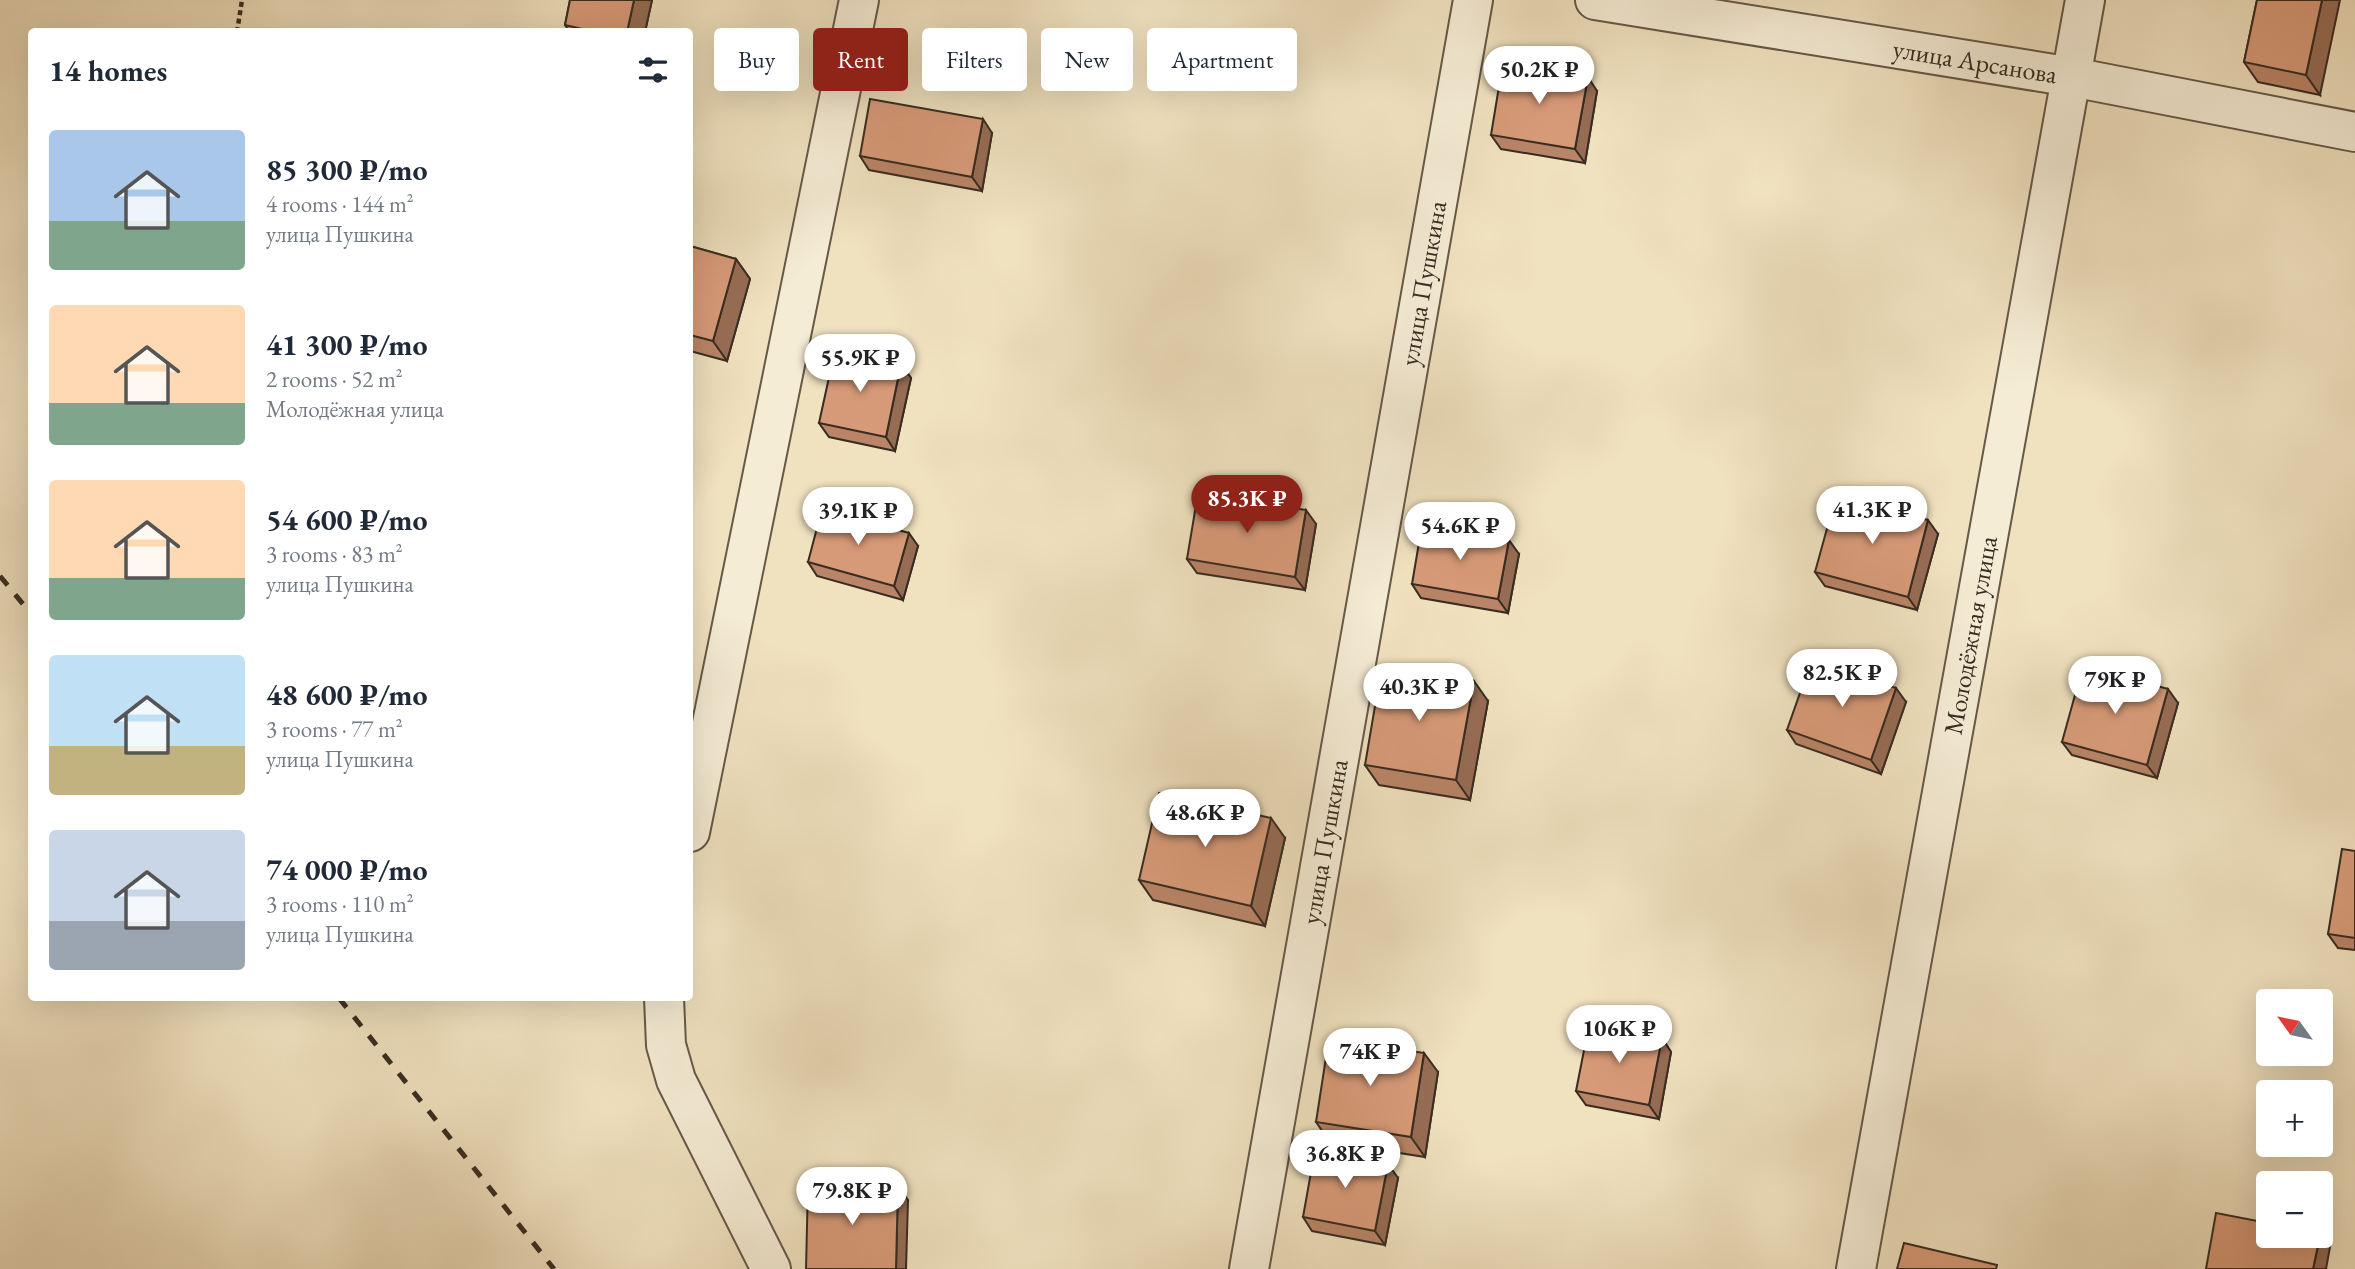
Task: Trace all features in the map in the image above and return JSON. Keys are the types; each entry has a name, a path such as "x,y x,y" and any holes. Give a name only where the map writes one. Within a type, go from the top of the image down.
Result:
{"street":[{"path":"693,817 859,0"},
{"name":"улица Пушкина","path":"1249,1269 1473,0"},
{"name":"улица Арсанова","path":"1595,0 2072,77 2355,132"},
{"name":"Молодёжная улица","path":"1856,1269 2085,0"},
{"path":"664,1001 666,1045 676,1080 771,1269"}],"path":[{"path":"238,28 242,0"}],"building":[{"path":"570,0 634,0 628,28 578,28 565,25"},
{"path":"2257,0 2322,0 2306,75 2244,62"},
{"path":"1503,62 1588,77 1575,149 1491,135"},
{"path":"870,99 983,119 972,177 860,156"},
{"path":"693,247 736,259 713,341 693,336"},
{"path":"835,350 901,364 886,437 819,423"},
{"path":"1198,493 1306,510 1295,577 1187,559"},
{"path":"1836,496 1928,520 1908,597 1815,572"},
{"path":"822,509 909,533 894,586 808,562"},
{"path":"1422,525 1509,540 1498,599 1412,584"},
{"path":"1812,659 1896,688 1871,760 1787,730"},
{"path":"1382,665 1474,681 1456,780 1365,765"},
{"path":"2083,666 2168,689 2147,765 2062,742"},
{"path":"1159,793 1271,818 1251,906 1139,880"},
{"path":"2342,849 2355,851 2355,938 2328,934"},
{"path":"1589,1025 1662,1038 1649,1105 1576,1091"},
{"path":"1329,1038 1424,1053 1411,1137 1316,1122"},
{"path":"1315,1150 1388,1164 1375,1231 1303,1217"},
{"path":"808,1184 898,1186 896,1269 806,1269"},
{"path":"2216,1213 2256,1221 2256,1248 2317,1248 2313,1269 2206,1269"},
{"path":"1904,1243 1997,1265 1996,1269 1897,1269"}],"railway":[{"path":"0,576 28,610"},
{"path":"341,1001 554,1269"}]}
